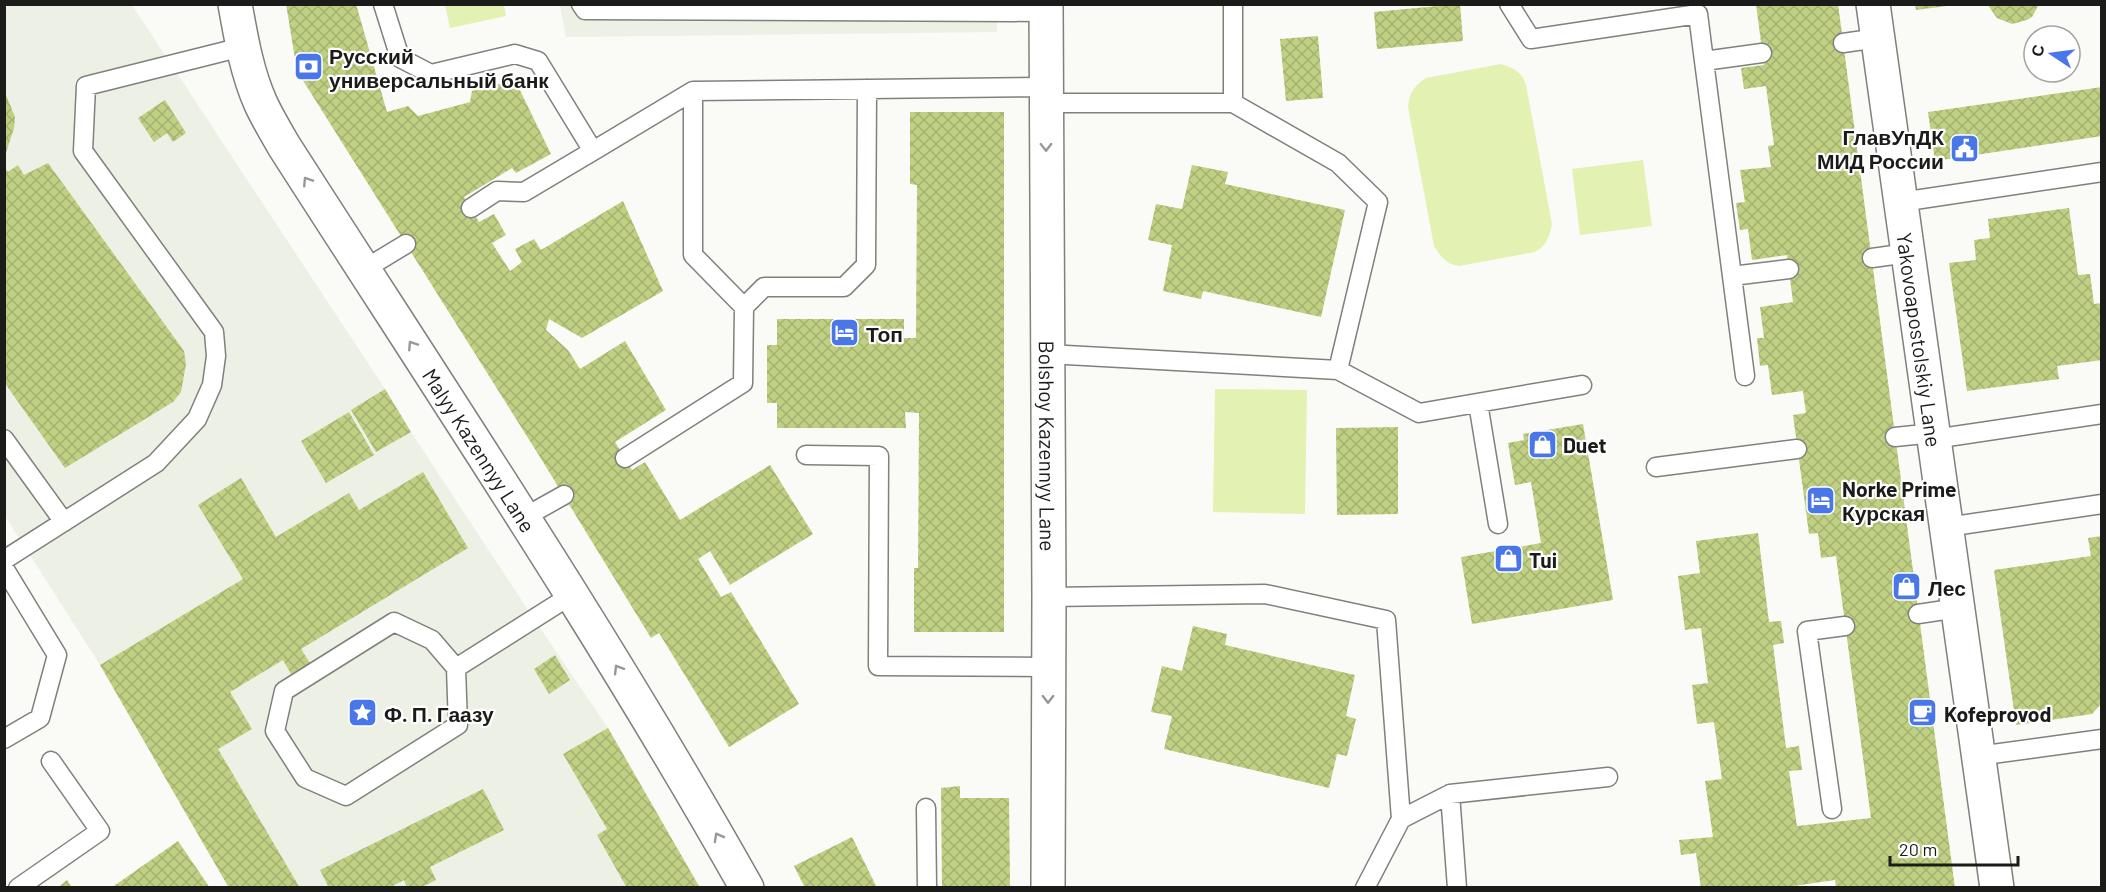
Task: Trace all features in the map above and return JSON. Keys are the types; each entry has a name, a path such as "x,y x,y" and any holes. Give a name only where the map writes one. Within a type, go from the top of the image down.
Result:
{"street":[{"name":"Malyy Kazennyy Lane","path":"235,4 242,47 261,104 278,135 573,594 686,780 747,888"},
{"name":"Yakovoapostolskiy Lane","path":"1873,4 1997,888"},
{"name":"Bolshoy Kazennyy Lane","path":"1046,8 1048,888"}],"lane":[{"path":"383,4 400,58 431,74 515,54 538,61 593,151"},
{"path":"580,4 585,10 1046,8"},
{"path":"1233,4 1233,103"},
{"path":"1509,4 1531,39 1698,14 1745,376"},
{"path":"1843,43 1878,38"},
{"path":"4,560 156,463 197,419 212,385 216,356 214,332 82,151 86,86 242,47"},
{"path":"1704,61 1762,53"},
{"path":"471,208 497,191 524,192 693,91 867,89 1233,103 1338,164 1378,202 1338,370"},
{"path":"625,458 743,383 744,307 764,287 844,287 866,265 867,89"},
{"path":"693,91 693,255 744,307"},
{"path":"1900,202 2102,172"},
{"path":"363,270 406,244"},
{"path":"1872,258 1908,253"},
{"path":"1732,276 1789,269"},
{"path":"1048,354 1338,370 1419,413 1582,385"},
{"path":"1478,403 1498,524"},
{"path":"1895,437 1934,436 2102,414"},
{"path":"4,439 64,522"},
{"path":"1656,467 1797,449"},
{"path":"806,455 879,456 878,666 1048,667"},
{"path":"523,518 564,495"},
{"path":"1947,527 2102,504"},
{"path":"4,568 57,654 40,718 4,739"},
{"path":"456,668 573,594"},
{"path":"1049,597 1265,594 1386,620 1401,819 1365,888"},
{"path":"1918,614 1958,608"},
{"path":"394,622 432,640 456,668 458,725 346,796 305,778 275,731 284,691 394,622"},
{"path":"1832,809 1807,631 1845,626"},
{"path":"1978,756 2102,739"},
{"path":"18,888 100,831 51,761"},
{"path":"1401,819 1450,794 1608,777"},
{"path":"1450,794 1457,888"},
{"path":"926,808 927,888"}],"shaded area":[{"path":"5,5 132,5 534,619 608,728 700,887 229,887 100,665 5,516"},
{"path":"560,5 997,5 997,32 566,37"}],"green space":[{"path":"445,5 504,5 506,16 450,28"},
{"path":"1501,64 1517,71 1526,85 1552,224 1550,233 1547,240 1535,252 1454,265 1444,259 1434,246 1408,107 1409,102 1413,90 1426,78"},
{"path":"1643,160 1652,226 1580,235 1572,169"},
{"path":"1215,389 1307,390 1305,514 1213,512"}],"building":[{"path":"286,4 356,4 387,112 408,106 418,116 470,102 472,91 515,80 551,154 516,173 512,168 464,197 479,222 494,214 506,235 492,243 510,271 522,262 515,249 534,239 541,250 623,201 663,291 582,338 549,319 546,330 568,350 580,369 625,341 666,410 615,442 632,470 645,462 680,520 770,465 813,534 730,585 710,551 698,559 721,597 731,592 799,704 729,747 659,633 651,638 297,71"},
{"path":"1460,4 1463,41 1377,49 1374,12"},
{"path":"1756,4 1838,4 1955,888 1836,888 1835,880 1780,888 1701,888 1696,853 1681,855 1679,840 1713,837 1705,781 1722,779 1714,722 1697,724 1692,685 1708,683 1701,628 1685,630 1678,576 1700,573 1696,541 1758,533 1769,622 1781,621 1784,643 1773,645 1786,748 1799,746 1802,770 1789,771 1797,826 1871,818 1836,556 1821,558 1818,533 1809,534 1793,415 1806,413 1803,391 1772,395 1768,365 1760,366 1757,338 1764,338 1760,307 1793,302 1787,255 1752,260 1748,229 1740,230 1736,203 1745,202 1740,170 1771,167 1768,146 1774,145 1766,86 1744,89 1741,68 1764,65"},
{"path":"1915,4 1947,4 1947,6 1916,10"},
{"path":"1987,4 2039,4 2032,17 2012,24 1997,18"},
{"path":"1318,36 1323,98 1286,101 1280,39"},
{"path":"2102,87 2102,136 1935,161 1928,112"},
{"path":"4,90 15,117 5,156"},
{"path":"165,100 186,133 173,142 167,133 154,142 138,118"},
{"path":"910,112 1004,112 1004,632 914,632 914,568 918,568 919,413 905,412 906,428 777,428 777,403 767,403 767,345 777,345 777,319 904,319 904,338 916,338 917,185 910,184"},
{"path":"48,163 184,351 186,364 181,392 173,402 65,468 4,382 4,166 8,172 18,165 24,175"},
{"path":"1192,165 1228,172 1225,184 1345,210 1321,317 1203,291 1201,299 1163,291 1172,245 1148,240 1156,204 1182,209"},
{"path":"2069,208 2078,275 2090,274 2094,304 2102,303 2102,360 2057,366 2059,379 1967,391 1949,263 1976,260 1974,240 1990,238 1988,219"},
{"path":"385,389 411,432 376,452 351,410"},
{"path":"349,412 374,455 326,483 301,441"},
{"path":"1583,424 1613,600 1472,624 1461,557 1541,543 1531,482 1515,485 1508,443 1524,440 1523,434"},
{"path":"1398,427 1398,514 1337,515 1336,428"},
{"path":"423,472 468,548 301,649 310,663 291,674 283,660 230,692 252,729 218,749 300,888 229,888 100,665 243,579 198,505 241,478 276,537 349,493 359,510"},
{"path":"2102,536 2102,703 2092,714 2016,725 1994,570 2091,556 2088,538"},
{"path":"1193,626 1227,634 1225,645 1355,675 1346,716 1356,719 1347,756 1337,754 1329,788 1164,749 1172,716 1151,712 1162,666 1182,671"},
{"path":"555,655 570,680 549,694 534,669"},
{"path":"608,728 700,888 627,888 597,835 607,829 563,754"},
{"path":"960,786 960,798 1009,798 1010,888 942,888 941,788"},
{"path":"483,789 504,830 430,867 436,880 420,888 407,888 404,880 389,888 329,888 320,870"},
{"path":"852,837 877,888 805,888 794,866"},
{"path":"178,841 210,888 111,888"},
{"path":"67,880 72,888 57,888"}],"place":[{"name":"Русский универсальный банк","path":"308,67"},
{"name":"ГлавУпДК МИД России","path":"1965,148"},
{"name":"Топ","path":"845,333"},
{"name":"Duet","path":"1542,444"},
{"name":"Norke Prime Курская","path":"1821,500"},
{"name":"Tui","path":"1508,559"},
{"name":"Лес","path":"1907,587"},
{"name":"Ф. П. Гаазу","path":"363,713"},
{"name":"Kofeprovod","path":"1923,713"}]}
